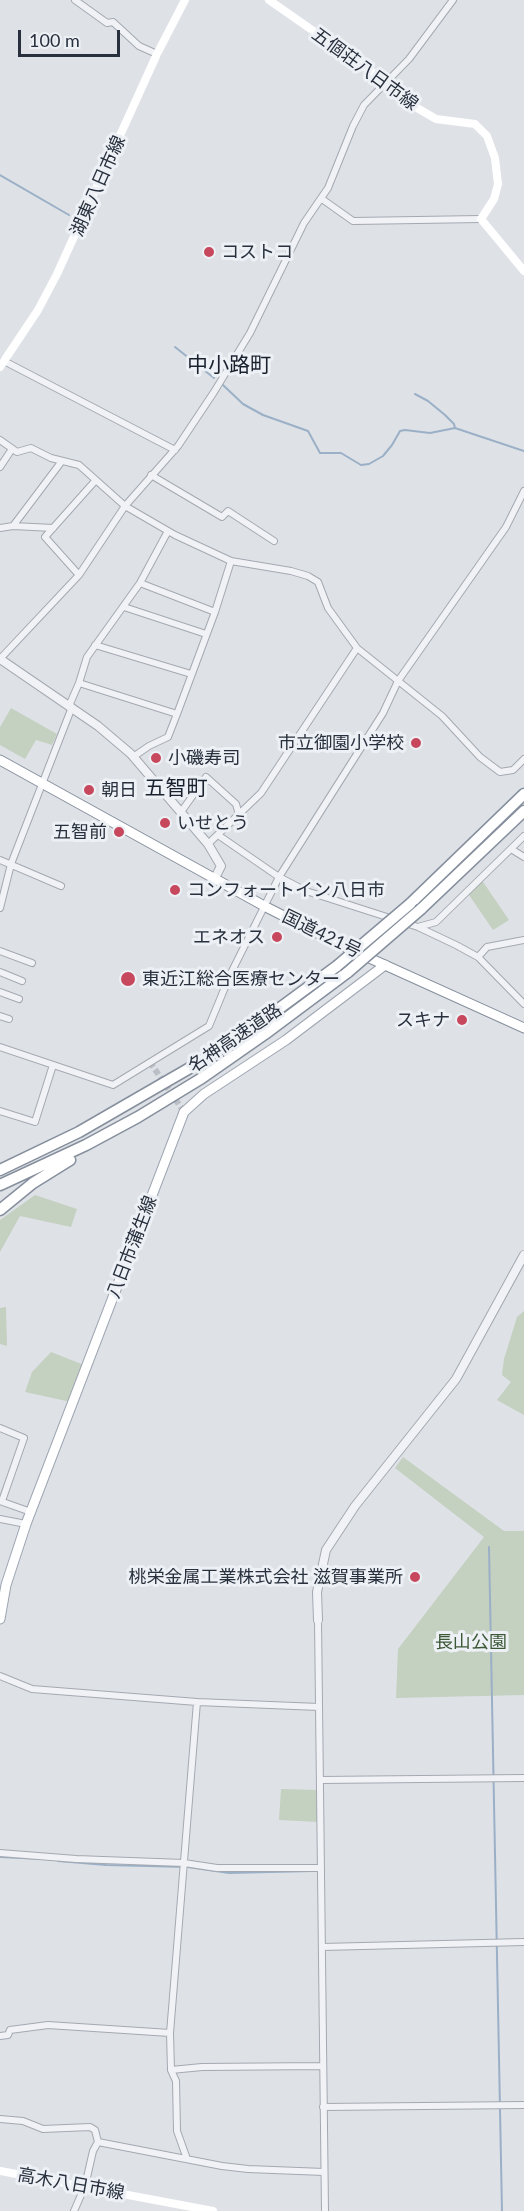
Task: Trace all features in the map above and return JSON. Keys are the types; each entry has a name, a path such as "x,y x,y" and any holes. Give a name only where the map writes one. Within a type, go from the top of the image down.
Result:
{"highway":[{"name":"名神高速道路","path":"3,1168 90,1126 195,1065 258,1024 337,966 410,904 524,794"},
{"name":"名神高速道路","path":"0,1185 86,1145 138,1117 202,1078 274,1028 348,972 421,909 524,811"},
{"path":"0,1210 33,1183 141,1120 202,1078"}],"main road":[{"name":"湖東八日市線","path":"2,364 38,310 57,274 157,54 185,0"},
{"name":"五個荘八日市線","path":"269,0 356,60 412,105 436,118 475,124 487,136 495,158 498,184 494,199 481,219"},
{"path":"481,219 524,271"},
{"name":"国道421号","path":"0,760 266,906 385,965 524,1028"},
{"name":"八日市蒲生線","path":"0,1619 3,1584 184,1112 204,1094 286,1040 385,965"},
{"name":"高木八日市線","path":"0,2171 209,2211"}],"street":[{"path":"75,0 107,23 113,22 139,46 157,54"},
{"path":"215,878 221,866 208,844 133,757 98,726 0,659 79,575 125,506 175,450 250,333 304,223 322,199 334,177 364,105 409,59 453,0"},
{"path":"322,199 353,221 481,219"},
{"path":"2,364 175,450"},
{"path":"0,440 17,452 31,448 51,458 79,465 125,506 168,531 231,561 291,571 318,582 328,608 357,648 442,716 480,757 500,772 513,770 524,759"},
{"path":"0,467 12,449"},
{"path":"13,526 62,461"},
{"path":"151,476 222,517 228,511 274,541"},
{"path":"79,575 45,537 95,481"},
{"path":"0,1047 113,1085 209,1026 230,975 279,877 383,713 398,681 506,526 524,491"},
{"path":"0,528 13,526 53,528"},
{"path":"1,904 11,864 87,657 140,583 168,531"},
{"path":"133,757 168,737 215,612 231,561"},
{"path":"140,583 215,612"},
{"path":"124,607 206,634"},
{"path":"95,645 191,674"},
{"path":"208,844 261,793 357,648"},
{"path":"79,682 177,714"},
{"path":"182,812 206,777 236,804 239,815"},
{"path":"218,835 279,877 306,891 417,927 478,957 524,1004"},
{"path":"417,927 436,922 524,836"},
{"path":"511,849 524,857"},
{"path":"0,860 61,886"},
{"path":"478,957 487,947 524,940"},
{"path":"0,951 32,963"},
{"path":"0,972 22,981"},
{"path":"0,992 19,999"},
{"path":"0,1016 9,1019"},
{"path":"0,1111 35,1122 53,1065"},
{"path":"325,2211 317,1592 326,1550 354,1506 456,1379 524,1255"},
{"path":"0,1428 24,1438 1,1501 31,1512"},
{"path":"0,1519 26,1524"},
{"path":"0,1676 32,1689 197,1702 319,1707"},
{"path":"187,2159 177,2132 176,2081 171,2070 170,2033 197,1702"},
{"path":"320,1780 524,1778"},
{"path":"0,1853 76,1859 184,1863 235,1869 321,1868"},
{"path":"322,1947 524,1942"},
{"path":"0,2036 8,2036 10,2030 48,2025 170,2033"},
{"path":"171,2070 202,2067 322,2066"},
{"path":"323,2108 524,2104"},
{"path":"0,2119 23,2121 43,2129 90,2127 95,2130 98,2142 93,2151 85,2186 74,2211"},
{"path":"98,2142 248,2169 324,2172"}],"green space":[{"path":"11,708 57,734 52,745 36,740 25,759 0,745 0,727"},
{"path":"481,879 509,920 493,930 467,892"},
{"path":"35,1195 77,1209 71,1227 20,1216 0,1252 0,1220"},
{"path":"6,1307 7,1346 0,1344 0,1308"},
{"path":"524,1311 524,1415 497,1400 511,1382 502,1375 504,1359 517,1317"},
{"path":"51,1352 84,1365 71,1402 25,1392 32,1372"},
{"name":"長山公園","path":"403,1457 504,1531 524,1531 524,1695 396,1698 398,1649 484,1537 395,1468"},
{"path":"281,1789 318,1790 318,1822 279,1820"}],"waterway":[{"path":"0,175 69,215"},
{"path":"175,347 214,378"},
{"path":"223,385 243,404 263,415 308,431 320,453 341,453 361,465 369,464 383,456 400,431 405,430 430,433 455,428 524,451"},
{"path":"415,394 445,415 455,428"},
{"path":"489,1547 502,2211"},
{"path":"0,1857 44,1859"},
{"path":"58,1861 188,1867 229,1873 313,1871"}],"tunnel":[{"path":"150,1062 184,1112"}],"place":[{"name":"コストコ","path":"209,252"},
{"name":"市立御園小学校","path":"416,743"},
{"name":"小磯寿司","path":"156,758"},
{"name":"朝日","path":"89,790"},
{"name":"いせとう","path":"165,823"},
{"name":"五智前","path":"119,832"},
{"name":"コンフォートイン八日市","path":"175,890"},
{"name":"エネオス","path":"277,937"},
{"name":"東近江総合医療センター","path":"128,979"},
{"name":"スキナ","path":"462,1020"},
{"name":"桃栄金属工業株式会社 滋賀事業所","path":"415,1577"}],"district":[{"name":"中小路町","path":"229,365"},
{"name":"五智町","path":"176,788"}]}
